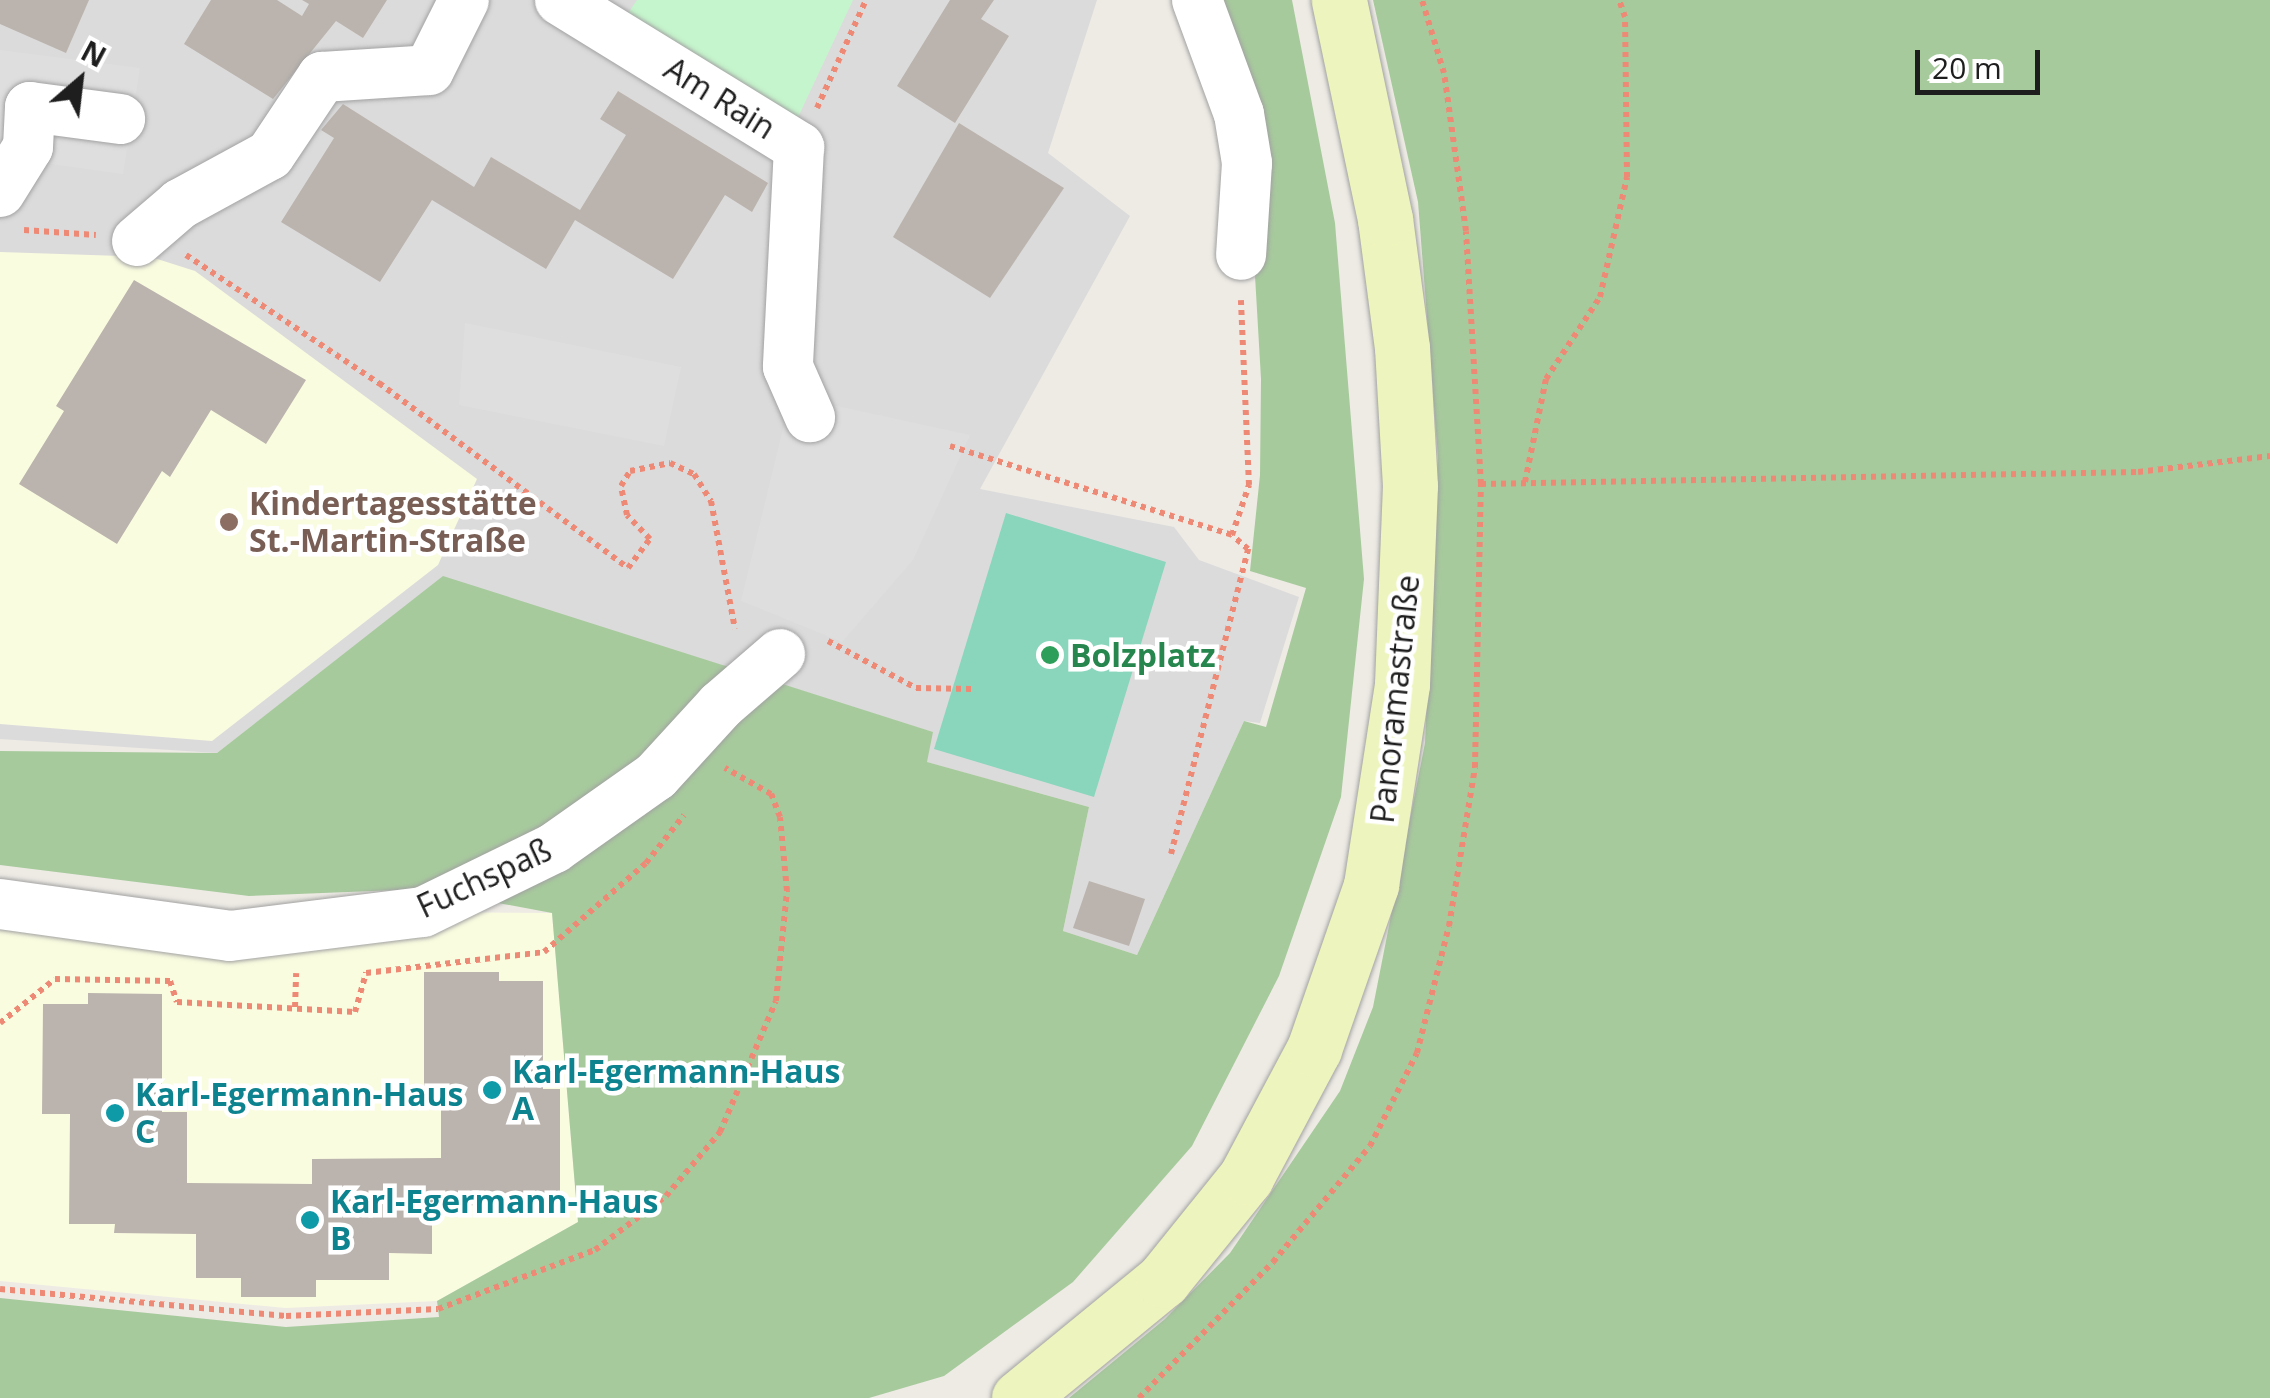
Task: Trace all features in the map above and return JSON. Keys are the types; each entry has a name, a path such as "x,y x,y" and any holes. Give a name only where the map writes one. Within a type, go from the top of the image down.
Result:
{"main road":[{"name":"Panoramastraße","path":"1019,1398 1163,1280 1246,1177 1314,1049 1371,885 1402,684 1410,486 1402,348 1385,219 1339,0"}],"street":[{"path":"136,241 180,204 270,155 322,77 429,70 464,0"},
{"name":"Am Rain","path":"560,0 799,148 788,367 810,418"},
{"path":"1197,0 1239,114 1247,163 1241,255"},
{"path":"8,210 28,147 30,107 120,120"},
{"name":"Fuchspaß","path":"0,904 230,936 423,912 554,848 656,776 720,705 762,640"}],"path":[{"path":"799,148 866,0"},
{"path":"1525,482 1546,379 1600,297 1627,178 1626,17 1620,0"},
{"path":"8,210 202,260 628,568 650,539 627,514 621,486 630,471 670,463 694,474 711,501 732,630 762,640"},
{"path":"1232,535 1249,485 1241,255"},
{"path":"950,446 1232,535 1248,549 1170,854"},
{"path":"1481,484 2138,472 2270,456"},
{"path":"828,641 916,688 972,689"},
{"path":"0,1289 286,1316 438,1309 595,1250 666,1196 720,1132 776,1001 785,948 780,818 770,794 720,765 720,705"},
{"path":"0,1023 55,979 170,982 177,1002 355,1012 366,973 544,952"},
{"path":"295,1007 296,973"}],"shaded area":[{"path":"0,0 1097,0 1048,153 1130,216 980,489 1174,527 1199,560 1299,597 1260,723 1244,721 1137,955 1063,931 1089,807 926,762 932,732 443,577 217,753 0,739"},
{"path":"0,50 140,68 123,174 0,157"},
{"name":"Kindertagesstätte St.-Martin-Straße","path":"0,252 151,257 195,271 477,479 438,565 212,741 0,724"},
{"path":"465,323 681,367 664,446 459,405"},
{"path":"791,396 970,435 913,560 842,642 741,601"},
{"path":"0,904 230,936 423,912 552,913 578,1222 437,1301 286,1308 0,1281"}],"green space":[{"path":"637,0 853,0 792,130 622,22"},
{"path":"1213,0 1292,0 1335,223 1364,579 1341,797 1279,976 1192,1146 1073,1282 944,1376 869,1398 0,1398 0,1298 286,1327 439,1317 437,1301 578,1222 552,913 423,889 249,896 0,865 0,751 217,753 443,576 933,732 927,762 1089,807 1063,931 1137,955 1244,721 1266,727 1306,588 1250,571 1260,475 1261,379 1251,207"},
{"path":"1373,0 2270,0 2270,1398 1069,1398 1165,1319 1230,1253 1340,1091 1373,1007 1425,743 1438,457 1418,202"},
{"name":"Bolzplatz","path":"1006,513 1166,562 1094,797 934,749"}],"building":[{"path":"0,0 89,0 66,53 0,24"},
{"path":"211,0 277,0 302,16 309,4 302,0 387,0 363,38 336,21 273,99 184,44"},
{"path":"950,0 994,0 981,19 1009,36 955,123 897,86"},
{"path":"618,91 768,183 752,212 725,195 673,279 575,220 546,269 432,200 380,282 281,222 334,138 321,130 343,104 474,187 491,157 580,210 626,135 600,119"},
{"path":"959,123 1064,188 990,298 893,237"},
{"path":"134,280 306,380 266,444 211,410 170,477 162,471 117,544 19,484 64,411 56,406"},
{"path":"1089,881 1145,899 1129,946 1073,928"},
{"path":"424,972 499,972 499,981 543,981 543,1089 560,1089 560,1202 432,1207 432,1254 389,1253 389,1280 316,1280 316,1297 241,1297 241,1278 196,1278 196,1234 114,1233 115,1224 69,1224 70,1114 42,1114 43,1004 88,1004 88,993 162,994 162,1112 187,1112 187,1183 312,1184 312,1159 441,1158 441,1091 424,1091"}],"place":[{"name":"Kindertagesstätte St.-Martin-Straße","path":"229,522"},
{"name":"Bolzplatz","path":"1050,655"},
{"name":"Karl-Egermann-Haus A","path":"492,1090"},
{"name":"Karl-Egermann-Haus C","path":"115,1113"},
{"name":"Karl-Egermann-Haus B","path":"310,1220"}]}
